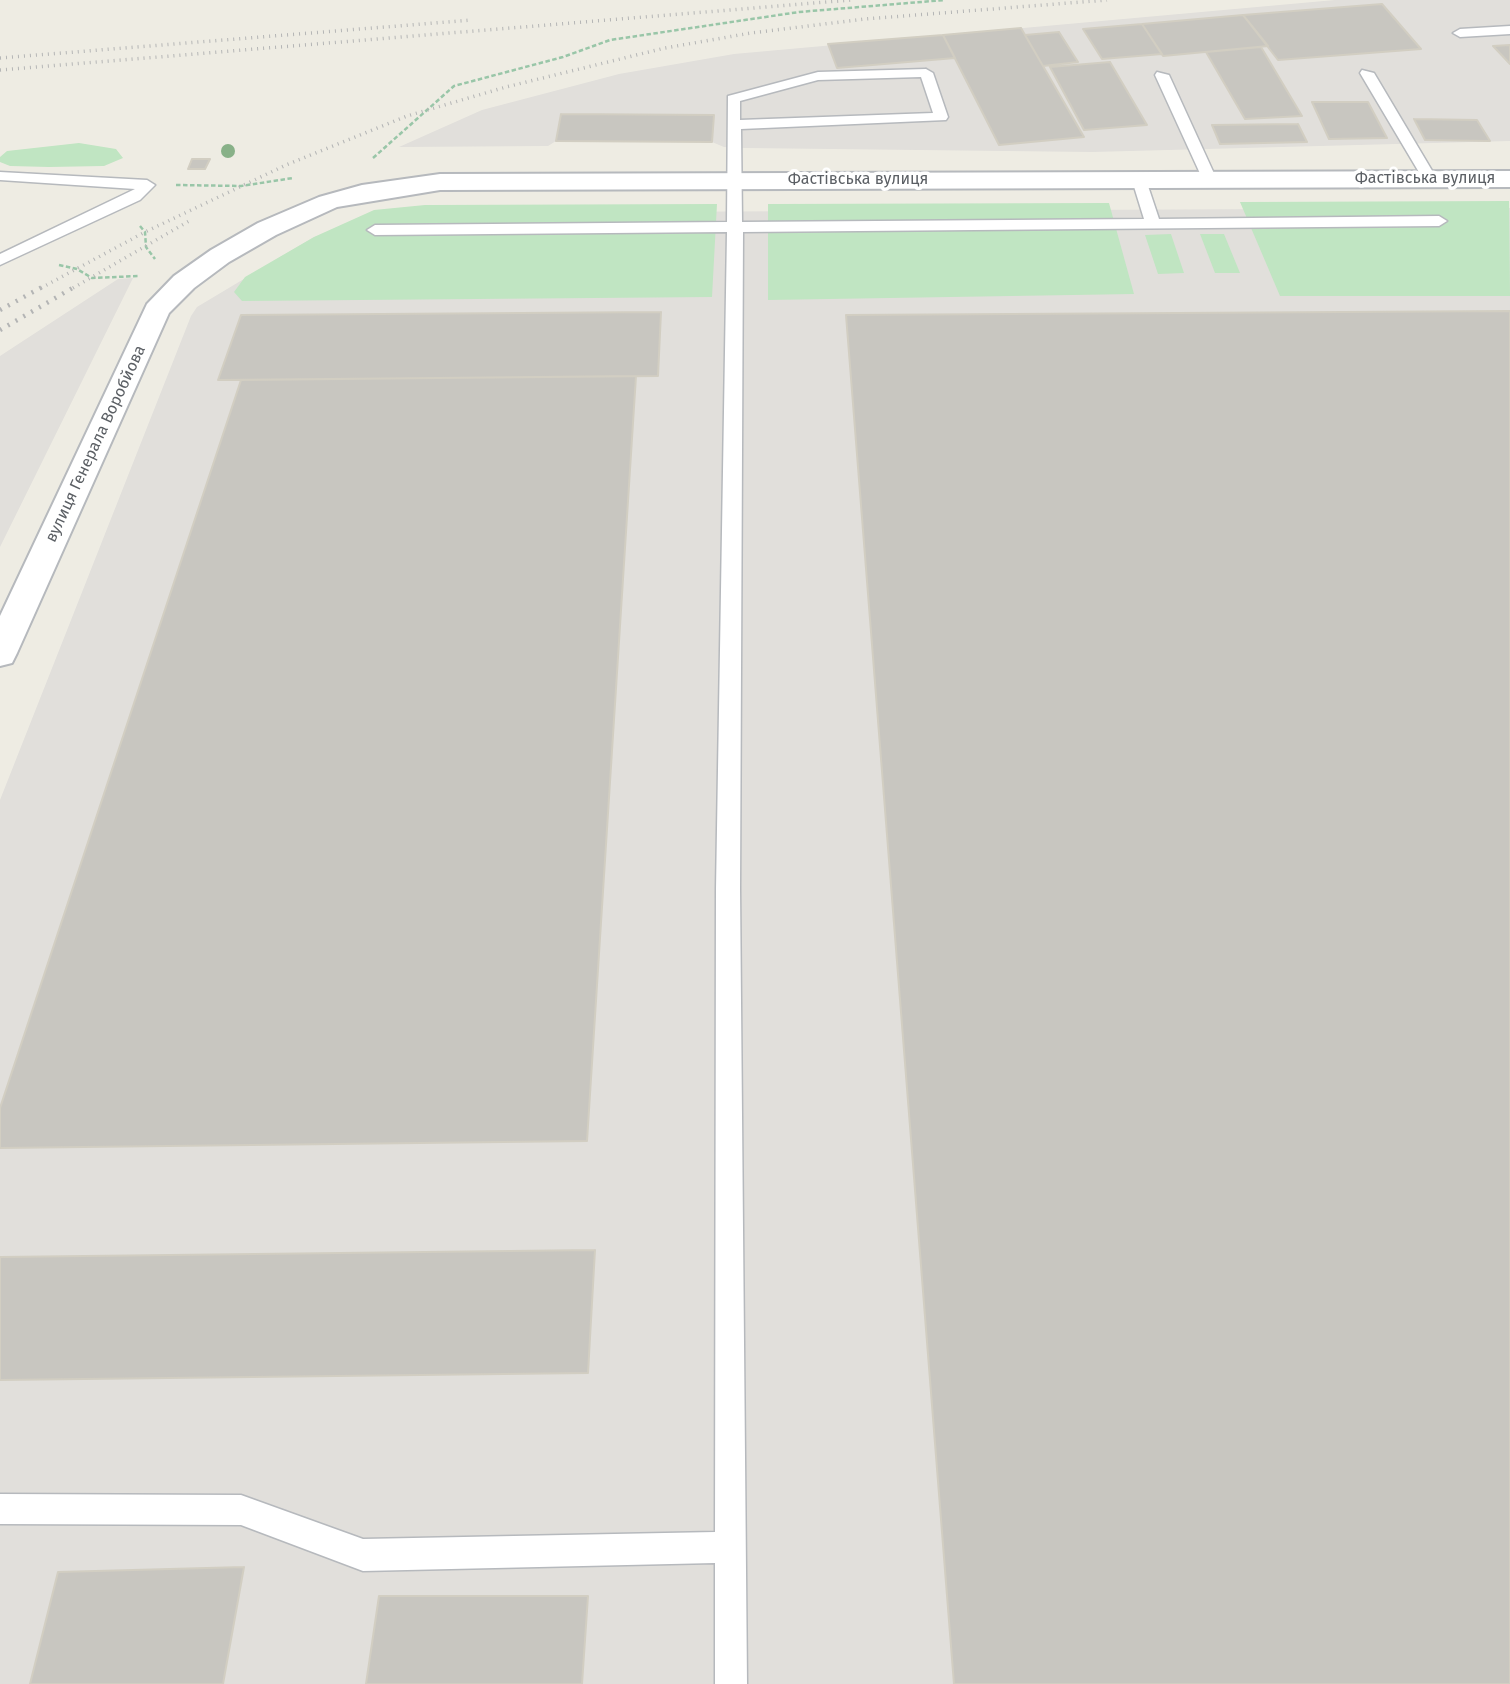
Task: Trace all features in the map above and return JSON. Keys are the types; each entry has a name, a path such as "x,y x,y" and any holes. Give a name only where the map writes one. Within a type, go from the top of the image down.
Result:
{"street":[{"name":"Фастівська вулиця","path":"220,256 267,229 316,208 362,193 440,182 1510,179"},
{"name":"вулиця Генерала Воробйова","path":"0,653 157,310 184,282 220,256"}],"lane":[{"path":"1460,33 1510,30"},
{"path":"731,1684 728,888 736,314 734,226 734,181 733,125 733,99 818,76 926,72 941,117 733,125"},
{"path":"1367,73 1430,179"},
{"path":"1161,75 1210,180"},
{"path":"0,176 147,185 135,197 5,258"},
{"path":"1139,180 1153,223"},
{"path":"375,230 1440,221"},
{"path":"0,1508 242,1510 363,1555 730,1547"}],"path":[{"path":"365,165 454,86 563,57 577,50 635,36 799,12 945,0"},
{"path":"5,258 77,269 92,278 146,275"}],"shaded area":[{"path":"1335,0 1510,0 1510,141 1092,152 745,148 724,147 712,142 556,141 548,146 399,147 482,110 619,74 734,54"},
{"path":"1510,208 1510,1684 0,1684 0,800 191,316 197,307 314,237 392,213"},
{"path":"133,278 0,547 0,356 118,279"}],"green space":[{"path":"79,143 116,149 123,158 104,166 10,166 0,162 0,157 7,151"},
{"path":"1509,201 1510,296 1280,296 1240,202"},
{"path":"1109,203 1134,294 768,300 768,204"},
{"path":"717,204 712,297 242,301 234,292 245,277 314,237 374,210 425,205"},
{"path":"1171,234 1184,273 1158,274 1145,235"},
{"path":"1200,234 1224,234 1240,273 1215,273"}],"building":[{"path":"1382,4 1421,49 1278,60 1243,15"},
{"path":"1243,15 1268,46 1163,56 1142,24"},
{"path":"1142,24 1162,54 1102,59 1083,29"},
{"path":"1021,28 1084,137 999,145 943,35"},
{"path":"1059,32 1078,62 1043,66 1025,35"},
{"path":"943,35 955,58 837,68 828,44"},
{"path":"1510,45 1510,64 1493,46"},
{"path":"1261,47 1302,116 1245,119 1206,52"},
{"path":"1110,62 1147,125 1084,130 1050,67"},
{"path":"1312,102 1368,102 1387,138 1329,139"},
{"path":"561,114 714,115 712,142 556,141"},
{"path":"1414,119 1477,120 1490,141 1425,140"},
{"path":"1298,124 1307,142 1220,144 1212,125"},
{"path":"192,159 210,159 205,169 188,169"},
{"path":"1510,311 1510,1684 954,1684 846,315"},
{"path":"661,312 658,376 218,380 241,315"},
{"path":"636,376 587,1141 0,1148 0,1108 241,380"},
{"path":"595,1250 588,1373 0,1380 0,1257"},
{"path":"244,1567 223,1684 30,1684 58,1572"},
{"path":"379,1596 588,1596 582,1684 366,1684"}],"railway":[{"path":"0,70 851,0"},
{"path":"41,288 145,232 286,165 407,116 506,87 665,48 751,33 865,19 1107,0"},
{"path":"0,58 472,20"},
{"path":"73,288 191,220"},
{"path":"0,310 44,286"},
{"path":"0,330 76,286"}]}
